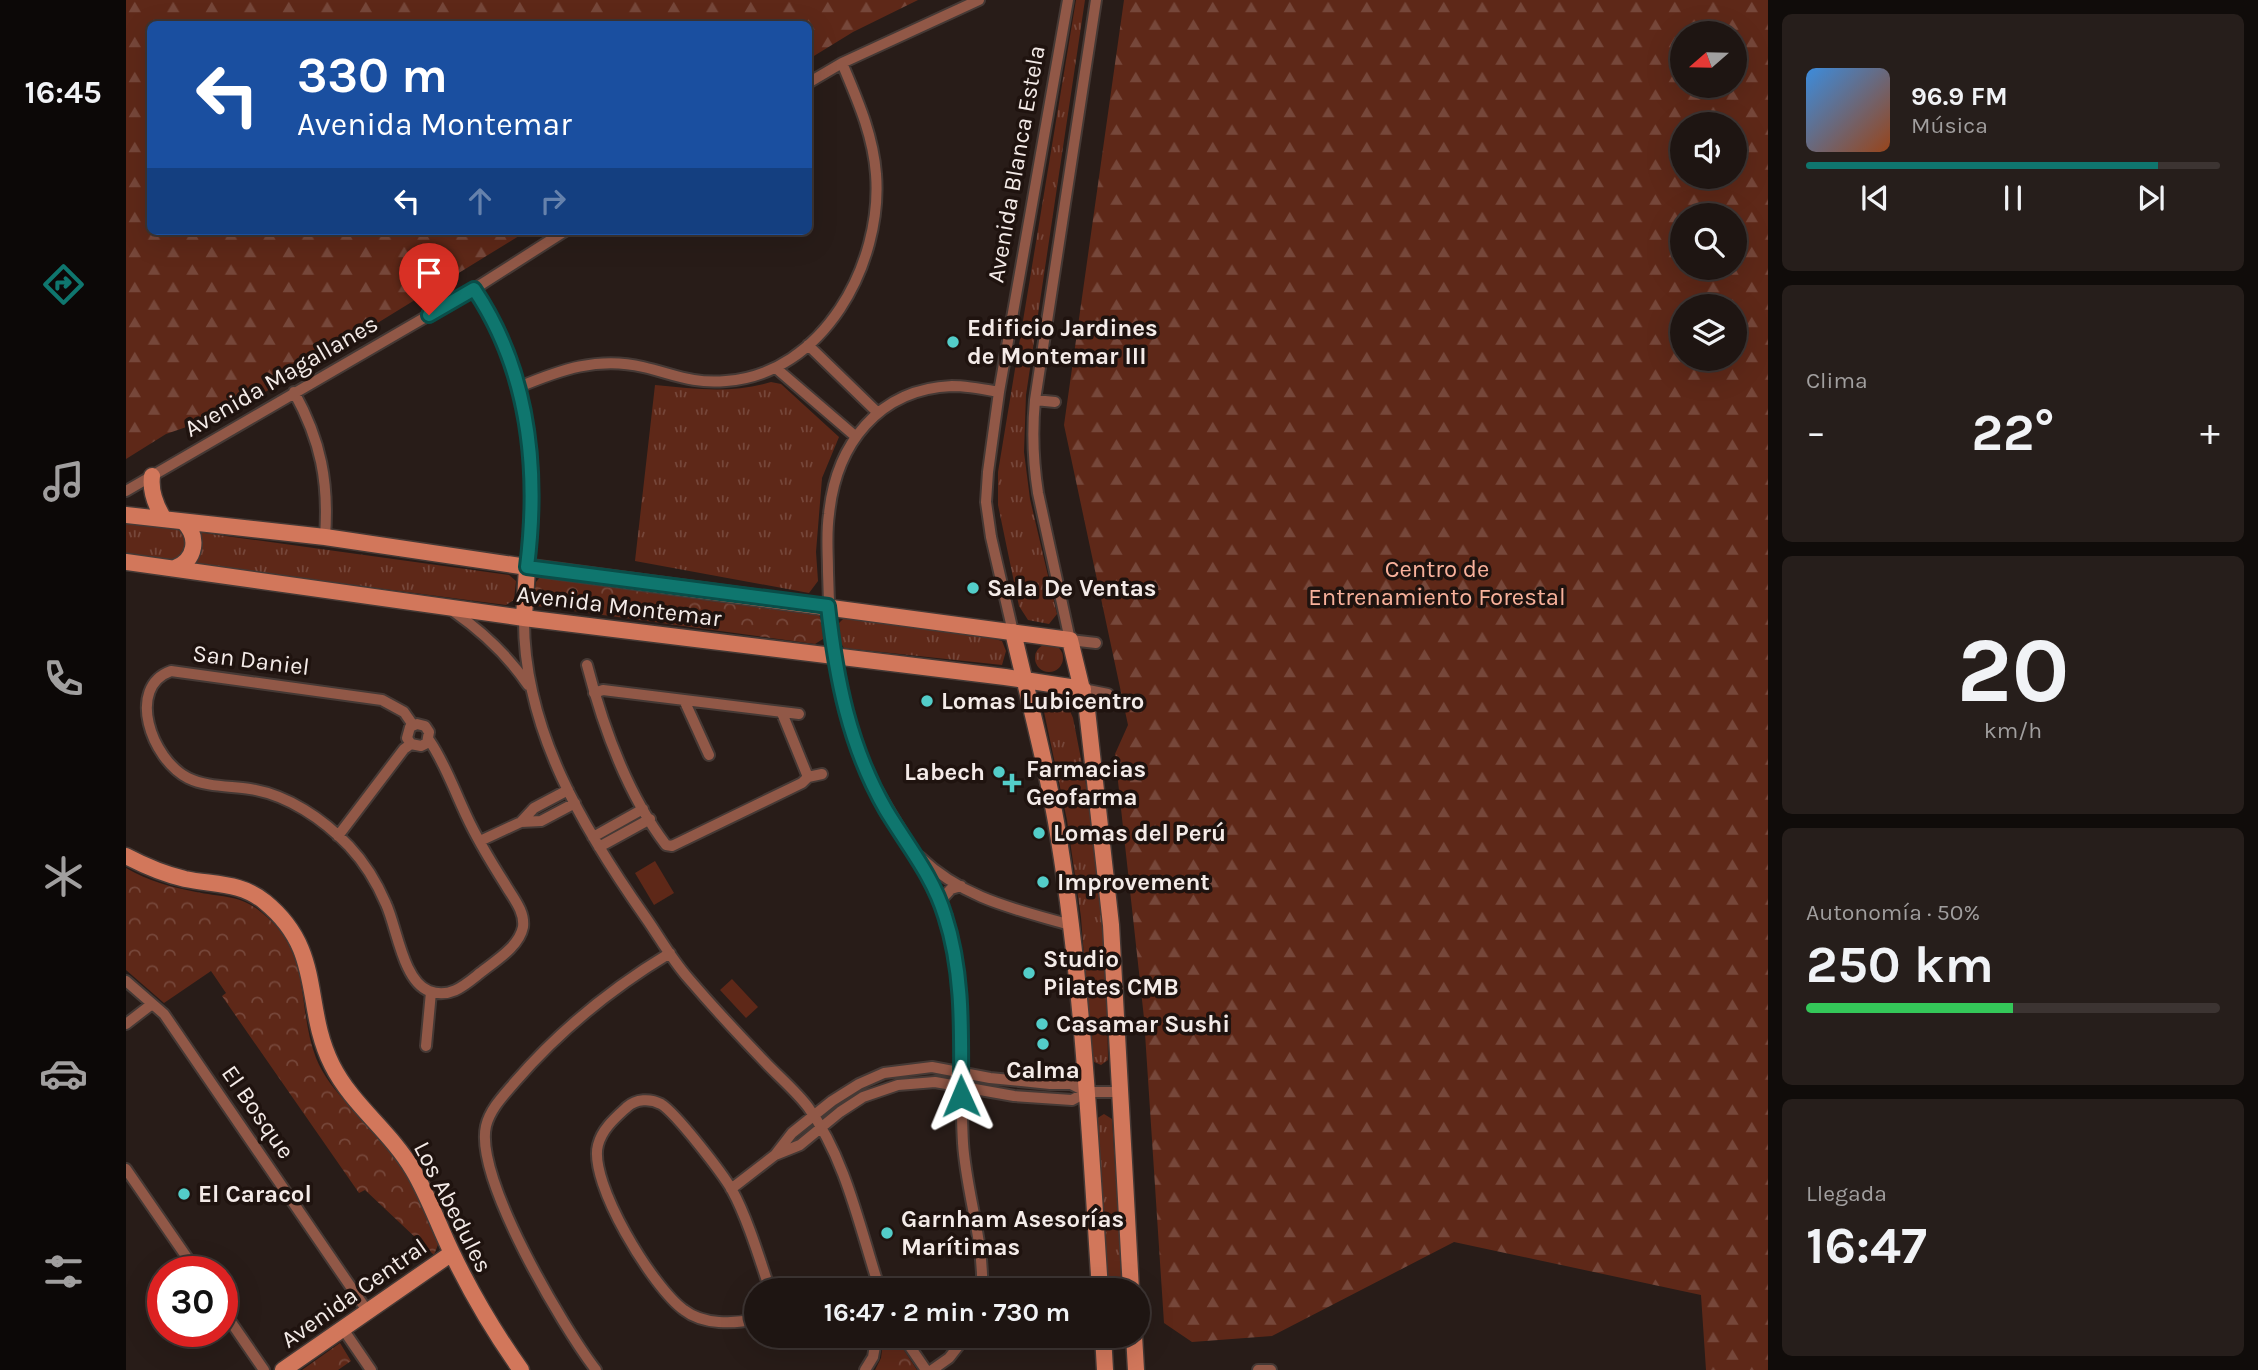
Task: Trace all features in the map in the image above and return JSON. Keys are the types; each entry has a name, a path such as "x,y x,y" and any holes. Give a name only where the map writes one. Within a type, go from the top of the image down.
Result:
{"main road":[{"path":"152,476 155,501 164,519"},
{"name":"Avenida Montemar","path":"126,515 325,537 1070,640"},
{"path":"175,568 185,563 193,548 192,533 184,522"},
{"name":"Avenida Montemar","path":"126,562 524,618 1083,689"},
{"path":"524,618 527,567"},
{"name":"Avenida Blanca Estela","path":"1013,632 1059,836 1085,1042 1099,1278"},
{"name":"Avenida Blanca Estela","path":"1070,640 1083,689 1097,788 1111,925 1130,1278"},
{"name":"Los Abedules","path":"126,856 152,869 181,878 223,883 242,889 262,899 281,917 296,939 306,961 318,1026 334,1068 349,1092 399,1149 414,1171 452,1254 496,1334 521,1370"},
{"name":"Avenida Central","path":"283,1370 452,1254"},
{"path":"1104,1348 1105,1370"},
{"path":"1135,1348 1136,1370"}],"street":[{"path":"812,81 842,63 979,0"},
{"name":"Avenida Blanca Estela","path":"1013,632 991,537 986,502 999,391 1068,0"},
{"name":"Avenida Blanca Estela","path":"1070,640 1034,470 1032,430 1096,0"},
{"path":"519,387 569,368 596,363 634,365 685,379 713,382 752,377 777,369 808,345 831,321 853,285 869,245 876,210 876,175 871,139 842,63"},
{"name":"Avenida Magallanes","path":"126,491 474,289 559,235"},
{"path":"474,289 513,364 519,387 532,466 533,517 527,567"},
{"path":"808,345 878,413"},
{"path":"777,369 855,436"},
{"path":"981,1278 963,1146 958,978 951,938 940,901 916,853 887,810 863,764 844,707 828,606 827,531 831,499 840,466 855,436 878,413 911,394 936,388 963,386 999,391"},
{"path":"294,392 313,433 321,460 326,486 325,537"},
{"path":"1035,400 1055,402"},
{"path":"448,607 494,642 514,664 530,688"},
{"path":"524,618 525,657 530,688 550,749 593,837 670,953 703,995 808,1106 821,1128 845,1185 876,1278"},
{"name":"Avenida Montemar","path":"1070,640 1096,643"},
{"path":"587,665 610,737 643,809 664,843 672,846 802,783 808,777 822,774"},
{"name":"San Daniel","path":"171,671 351,694 390,702 404,712 413,725 421,724 427,728 429,740 439,755 464,812 521,910 523,921 521,933 504,954 458,990 444,994 430,992 412,978 380,891 362,862 338,836 312,815 266,792 198,782 169,765 153,747 140,718 139,698 146,685 157,676 171,671"},
{"name":"Avenida Montemar","path":"1083,689 1108,694"},
{"path":"594,693 603,690 799,714"},
{"path":"684,700 709,755"},
{"path":"782,713 808,777"},
{"path":"411,744 407,734 413,725"},
{"path":"411,744 421,746 429,740"},
{"path":"338,836 397,757 411,744"},
{"path":"521,822 534,808 568,790"},
{"path":"480,841 521,822 541,821 575,803"},
{"path":"593,837 643,809"},
{"path":"599,847 650,820"},
{"path":"916,853 937,872 961,886 1011,909 1070,925"},
{"path":"940,901 951,889 961,886"},
{"path":"596,1370 563,1322 520,1243 488,1160 485,1134 489,1117 503,1096 554,1040 575,1020 670,953"},
{"name":"El Bosque","path":"126,981 164,1014 368,1312"},
{"path":"426,1046 430,992"},
{"path":"126,1024 152,1004"},
{"path":"731,1189 775,1155 792,1133 813,1116 848,1090 884,1073 932,1067 1027,1082 1072,1084 1087,1092 1119,1092"},
{"path":"775,1155 800,1145 851,1104 887,1088 923,1082 1014,1096 1072,1100 1087,1092"},
{"path":"744,1320 726,1322 699,1318 683,1310 630,1241 608,1194 597,1162 600,1137 609,1123 632,1104 645,1100 657,1102 668,1110 731,1189 765,1278"},
{"path":"126,1169 186,1256"},
{"path":"343,1329 371,1370"},
{"path":"238,1332 264,1370"},
{"path":"865,1370 873,1357 875,1348"},
{"path":"911,1348 926,1370"},
{"path":"932,1370 949,1358 957,1348"},
{"path":"1258,1370 1270,1370"}],"green space":[{"path":"126,0 918,0 853,32 812,57 812,21 147,21 147,235 520,235 236,410 166,434 126,459"},
{"path":"1076,0 1085,0 1026,395 1024,452 1030,499 1057,614 1049,624 1028,620 1019,606 998,505 998,472"},
{"name":"Centro de Entrenamiento Forestal","path":"1124,0 1768,0 1768,1370 1706,1370 1701,1295 1454,1242 1272,1336 1192,1342 1164,1323 1144,1018 1115,754 1128,725 1064,425"},
{"path":"771,382 781,384 839,437 822,478 816,552 818,581 809,593 635,561 655,385 728,389"},
{"path":"126,522 182,530 188,548 177,561 126,554"},
{"path":"197,532 509,575 516,581 514,600 506,605 192,564 199,553"},
{"path":"541,576 818,614 822,620 823,639 815,644 537,606 533,602 536,582"},
{"path":"845,617 984,636 1002,641 1006,651 1002,665 844,648 840,642 839,623"},
{"path":"1049,644 1059,648 1063,658 1059,668 1049,672 1039,668 1035,658 1039,648"},
{"path":"1044,696 1065,699 1073,718 1090,805 1106,962 1108,1060 1101,1065 1092,1061 1081,917 1067,820 1043,707"},
{"path":"655,861 674,893 654,905 635,873"},
{"path":"126,868 169,886 246,902 277,928 289,944 296,962 310,1038 322,1071 395,1155 416,1191 439,1242 434,1255 365,1190 359,1193 222,996 226,993 211,971 164,1003 126,970"},
{"path":"732,979 758,1007 746,1018 720,990"},
{"path":"1104,1114 1112,1119 1122,1278 1106,1278 1096,1119"},
{"path":"340,1343 351,1361 338,1370 302,1370"},
{"path":"882,1348 903,1348 917,1370 875,1370"}],"place":[{"name":"Edificio Jardines de Montemar III","path":"953,342"},
{"name":"Sala De Ventas","path":"973,588"},
{"name":"Lomas Lubicentro","path":"927,701"},
{"name":"Labech","path":"999,772"},
{"name":"Farmacias Geofarma","path":"1012,783"},
{"name":"Lomas del Perú","path":"1039,833"},
{"name":"Improvement","path":"1043,882"},
{"name":"Studio Pilates CMB","path":"1029,973"},
{"name":"Casamar Sushi","path":"1042,1024"},
{"name":"Calma","path":"1043,1044"},
{"name":"El Caracol","path":"184,1194"},
{"name":"Garnham Asesorías Marítimas","path":"887,1233"}],"route":[{"path":"429,315 474,289 513,364 525,413 532,466 533,517 527,567 828,606 842,699 863,764 887,810 916,853 946,917 956,959 960,997 961,1096"}]}
